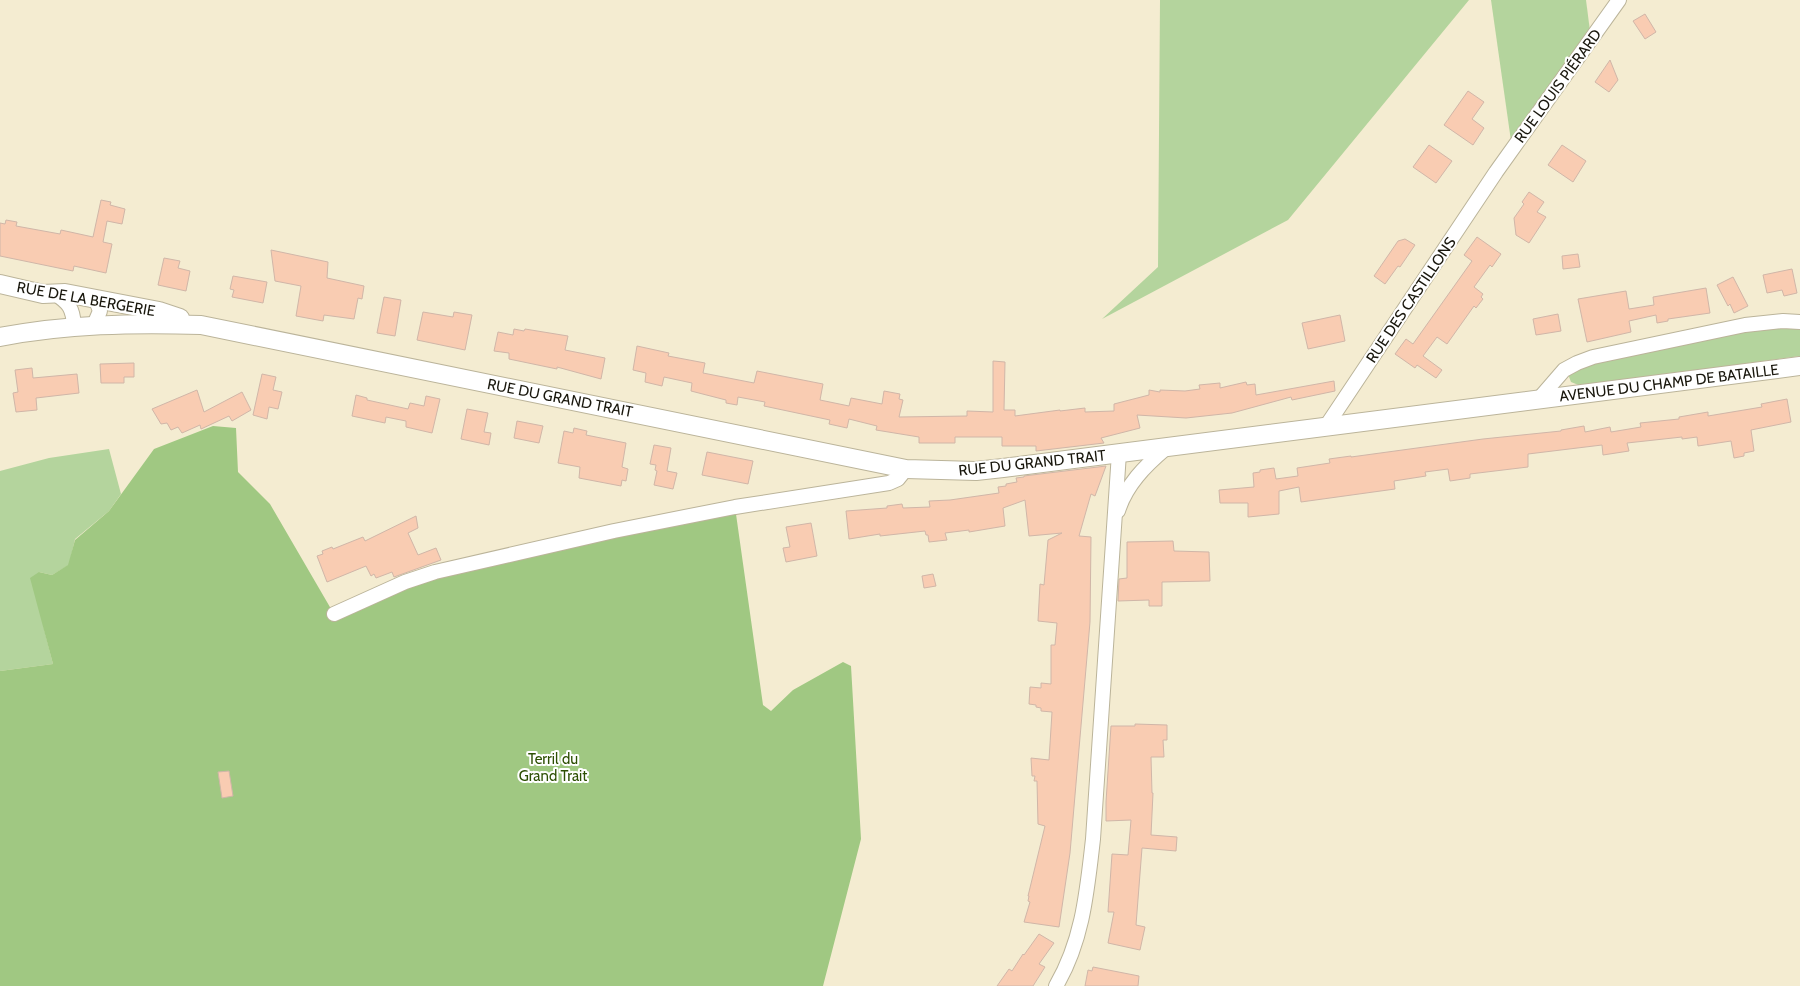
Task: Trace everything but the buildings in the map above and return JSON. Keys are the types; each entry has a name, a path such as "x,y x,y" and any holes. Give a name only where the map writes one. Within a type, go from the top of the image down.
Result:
{"street":[{"name":"RUE LOUIS PIÉRARD","path":"1496,172 1619,0"},
{"name":"RUE DES CASTILLONS","path":"1325,428 1496,172"},
{"name":"RUE DE LA BERGERIE","path":"0,284 43,294 64,293 159,311 201,325"},
{"path":"54,294 68,304 73,313 74,326"},
{"path":"94,325 100,311 96,300"},
{"path":"1538,400 1564,370 1593,356 1745,325 1783,321 1800,322"},
{"name":"RUE DU GRAND TRAIT","path":"0,337 74,326 146,323 201,325 906,470 976,471 1325,428"},
{"name":"AVENUE DU CHAMP DE BATAILLE","path":"1325,428 1800,366"},
{"path":"1113,526 1121,500 1144,467 1164,449"},
{"path":"1126,453 1134,465 1133,482"},
{"path":"1056,986 1071,956 1079,932 1086,900 1093,839 1113,526 1126,453"},
{"path":"334,614 405,582 435,572 735,507 889,483 898,479 906,470"}],"green space":[{"path":"1160,0 1469,0 1288,220 1102,319 1158,267"},
{"path":"1491,0 1586,0 1590,31 1511,141"},
{"path":"1800,326 1800,356 1581,386 1571,382 1568,374 1574,367 1745,327"},
{"name":"Terril du Grand Trait","path":"213,426 236,428 238,472 270,504 334,614 405,582 735,507 763,705 771,711 793,690 843,662 851,666 861,839 823,986 0,986 0,671 53,664 30,578 39,572 52,575 68,565 75,540 109,511 154,449"},
{"path":"109,449 121,494 109,511 75,539 69,565 52,575 39,572 44,629 53,664 0,671 0,471 49,458"}]}
